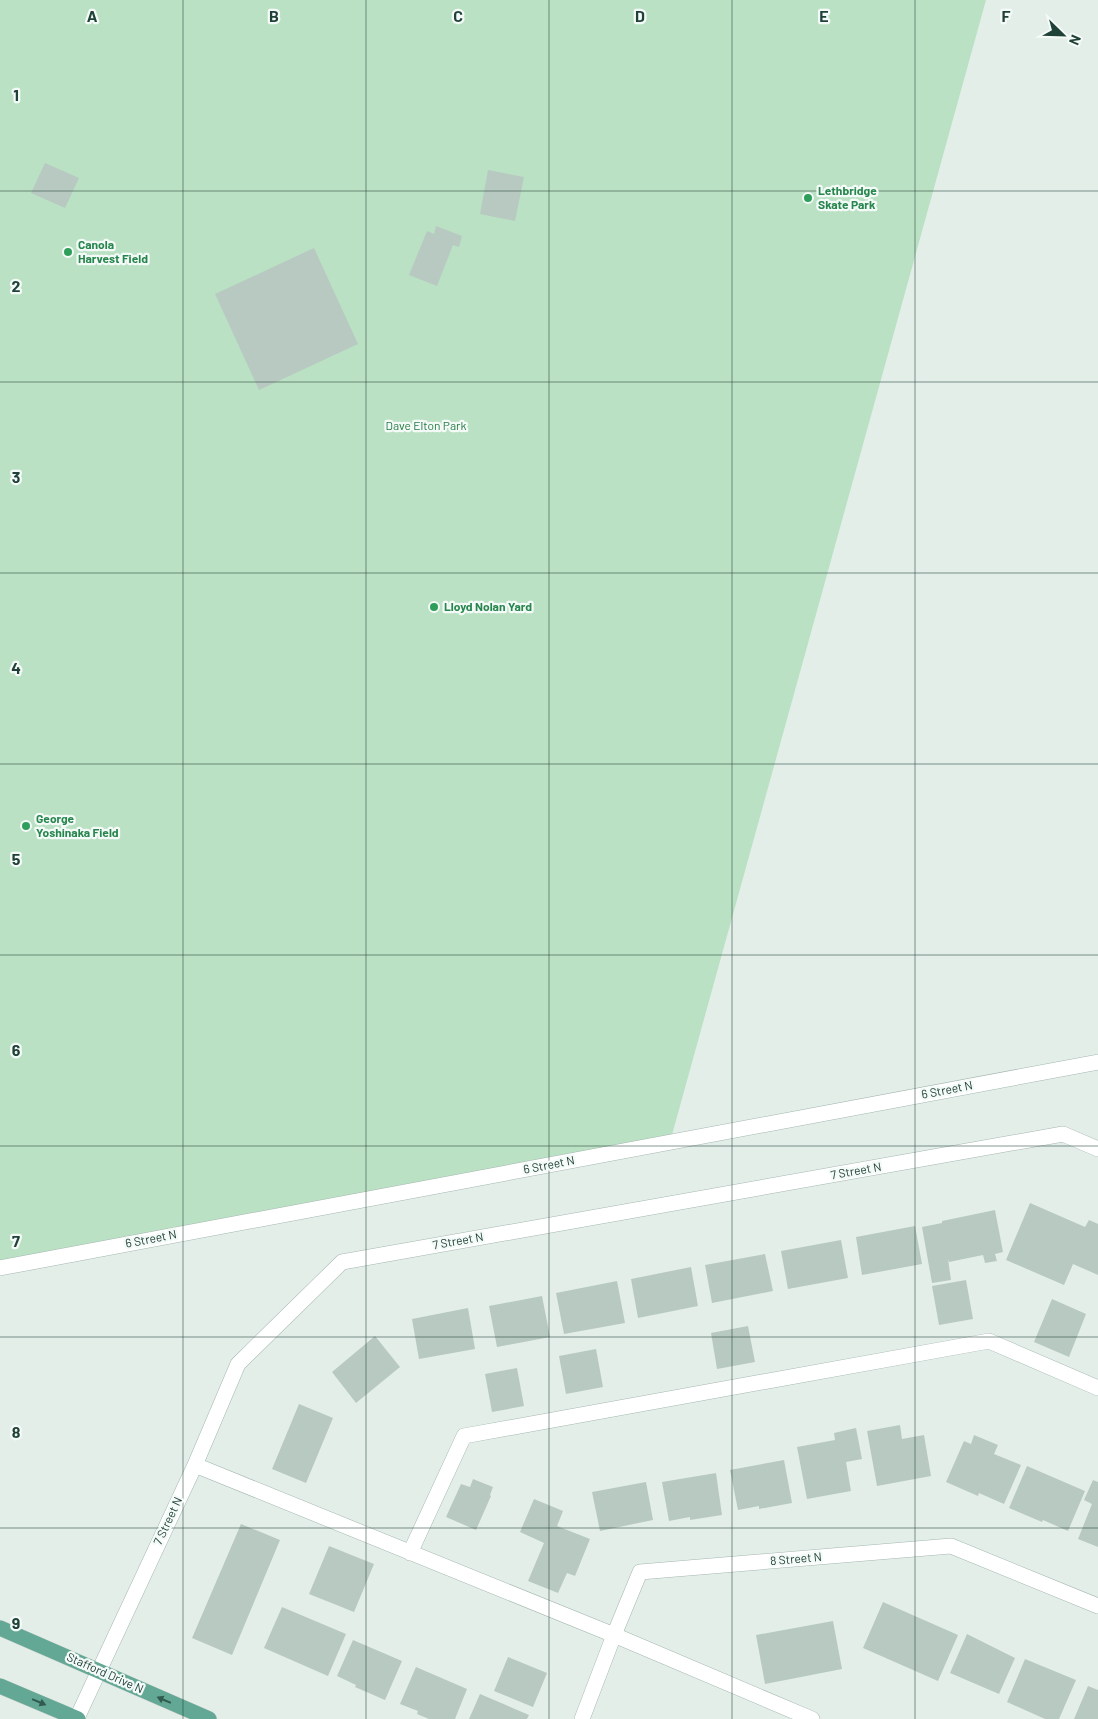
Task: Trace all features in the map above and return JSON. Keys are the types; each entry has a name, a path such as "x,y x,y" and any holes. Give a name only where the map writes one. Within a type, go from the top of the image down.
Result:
{"main road":[{"name":"Stafford Drive N","path":"0,1628 209,1719"},
{"path":"0,1686 78,1719"}],"street":[{"name":"6 Street N","path":"0,1268 1098,1062"},
{"name":"7 Street N","path":"78,1719 98,1670 195,1465 238,1364 342,1262 1063,1134 1098,1149"},
{"path":"410,1553 464,1436 989,1341 1098,1388"},
{"path":"195,1465 614,1635 812,1719"},
{"name":"8 Street N","path":"582,1719 640,1572 951,1546 1098,1606"}],"green space":[{"name":"Dave Elton Park","path":"0,0 986,0 670,1142 0,1268"}],"building":[{"path":"45,163 79,178 65,208 31,193"},
{"path":"488,170 524,177 515,221 480,214"},
{"path":"436,226 462,236 459,247 453,245 437,286 409,275 427,231 434,234"},
{"path":"314,248 358,344 259,390 215,294"},
{"path":"1030,1203 1085,1227 1089,1220 1098,1224 1098,1275 1073,1264 1064,1285 1006,1260"},
{"path":"995,1210 1003,1252 995,1254 997,1261 985,1263 983,1255 949,1262 948,1259 951,1280 932,1283 922,1227"},
{"path":"915,1226 922,1264 862,1275 856,1237"},
{"path":"841,1240 848,1278 788,1289 781,1251"},
{"path":"765,1254 773,1291 712,1303 705,1265"},
{"path":"691,1267 698,1306 638,1318 631,1279"},
{"path":"966,1280 973,1319 939,1325 932,1286"},
{"path":"617,1281 625,1323 564,1334 556,1293"},
{"path":"542,1296 550,1337 497,1347 489,1306"},
{"path":"1052,1299 1086,1314 1069,1357 1034,1342"},
{"path":"468,1308 475,1349 419,1359 412,1319"},
{"path":"748,1326 755,1362 717,1369 711,1333"},
{"path":"375,1336 400,1367 356,1403 332,1372"},
{"path":"596,1349 603,1387 566,1394 559,1356"},
{"path":"517,1368 524,1406 492,1412 485,1374"},
{"path":"299,1404 333,1418 306,1483 272,1469"},
{"path":"900,1425 902,1439 924,1435 931,1476 877,1486 867,1431"},
{"path":"856,1428 862,1459 846,1462 851,1491 807,1499 797,1447 835,1440 834,1433"},
{"path":"974,1435 998,1445 994,1454 1021,1465 1004,1504 979,1493 978,1496 946,1482 964,1441 971,1444"},
{"path":"784,1460 792,1503 759,1509 759,1506 738,1510 730,1470"},
{"path":"1027,1466 1085,1491 1068,1531 1009,1508"},
{"path":"716,1473 722,1515 690,1520 690,1517 669,1521 662,1482"},
{"path":"473,1479 493,1487 476,1530 446,1517 461,1484 470,1487"},
{"path":"1093,1480 1098,1482 1098,1547 1078,1539 1092,1504 1084,1500"},
{"path":"646,1482 653,1520 600,1531 592,1492"},
{"path":"534,1499 563,1511 557,1526 590,1539 575,1576 567,1573 558,1593 528,1581 544,1543 520,1532"},
{"path":"241,1524 280,1540 232,1655 192,1638"},
{"path":"329,1546 374,1564 354,1612 309,1594"},
{"path":"883,1602 958,1635 938,1681 863,1648"},
{"path":"282,1607 346,1634 328,1676 264,1648"},
{"path":"833,1621 842,1669 765,1684 756,1635"},
{"path":"967,1634 1015,1658 999,1694 950,1673"},
{"path":"353,1640 402,1661 385,1700 355,1687 356,1685 337,1676"},
{"path":"508,1657 547,1673 533,1707 494,1691"},
{"path":"1025,1659 1076,1680 1059,1719 1045,1719 1007,1702"},
{"path":"416,1667 467,1689 455,1719 429,1719 417,1714 418,1711 400,1704"},
{"path":"1088,1686 1098,1690 1098,1719 1074,1719"},
{"path":"480,1694 529,1715 527,1719 469,1719"}],"place":[{"name":"Lethbridge Skate Park","path":"808,198"},
{"name":"Canola Harvest Field","path":"68,252"},
{"name":"Lloyd Nolan Yard","path":"434,607"},
{"name":"George Yoshinaka Field","path":"26,826"}]}
